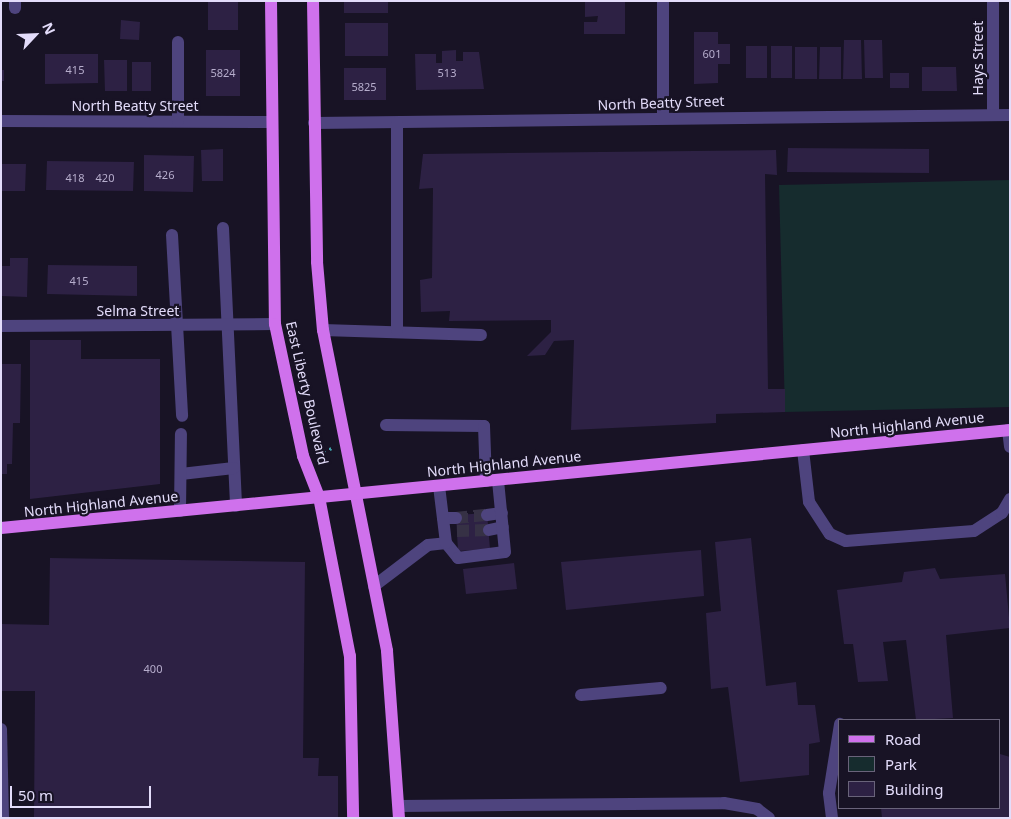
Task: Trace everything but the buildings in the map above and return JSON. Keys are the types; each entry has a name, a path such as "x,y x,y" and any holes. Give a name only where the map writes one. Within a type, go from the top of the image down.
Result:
{"main road":[{"name":"East Liberty Boulevard","path":"271,1 270,122 275,324 304,456 319,497 350,656 353,818"},
{"name":"East Liberty Boulevard","path":"313,1 314,123 323,330 357,494 393,696 399,812"},
{"name":"North Highland Avenue","path":"1,528 1009,430"}],"street":[{"path":"663,1 663,116"},
{"name":"Hays Street","path":"993,1 993,115"},
{"path":"178,42 178,121"},
{"name":"North Beatty Street","path":"314,123 640,120 663,116 1010,115"},
{"name":"North Beatty Street","path":"1,121 270,122"},
{"path":"390,331 397,123"},
{"path":"223,228 230,326 236,506"},
{"path":"172,235 182,416"},
{"name":"Selma Street","path":"1,326 230,326 275,324"},
{"path":"323,330 481,335"},
{"path":"386,425 484,426 492,480 502,513 505,552 458,558 449,535 450,518 439,486"},
{"path":"1009,430 1010,446"},
{"path":"180,511 181,434"},
{"path":"803,450 809,502 830,534 846,541 974,530 1006,514 1010,499"},
{"path":"181,474 234,468"},
{"path":"488,515 502,513"},
{"path":"488,530 503,527"},
{"path":"374,586 428,545 449,535"},
{"path":"581,695 660,688"},
{"path":"1,729 3,818"},
{"path":"832,818 830,793 838,738"},
{"path":"399,812 724,803 757,809 768,818"}],"green space":[{"path":"1010,180 1010,407 785,412 779,185"}],"tunnel":[{"path":"456,518 487,515"},
{"path":"457,531 489,530"}]}
